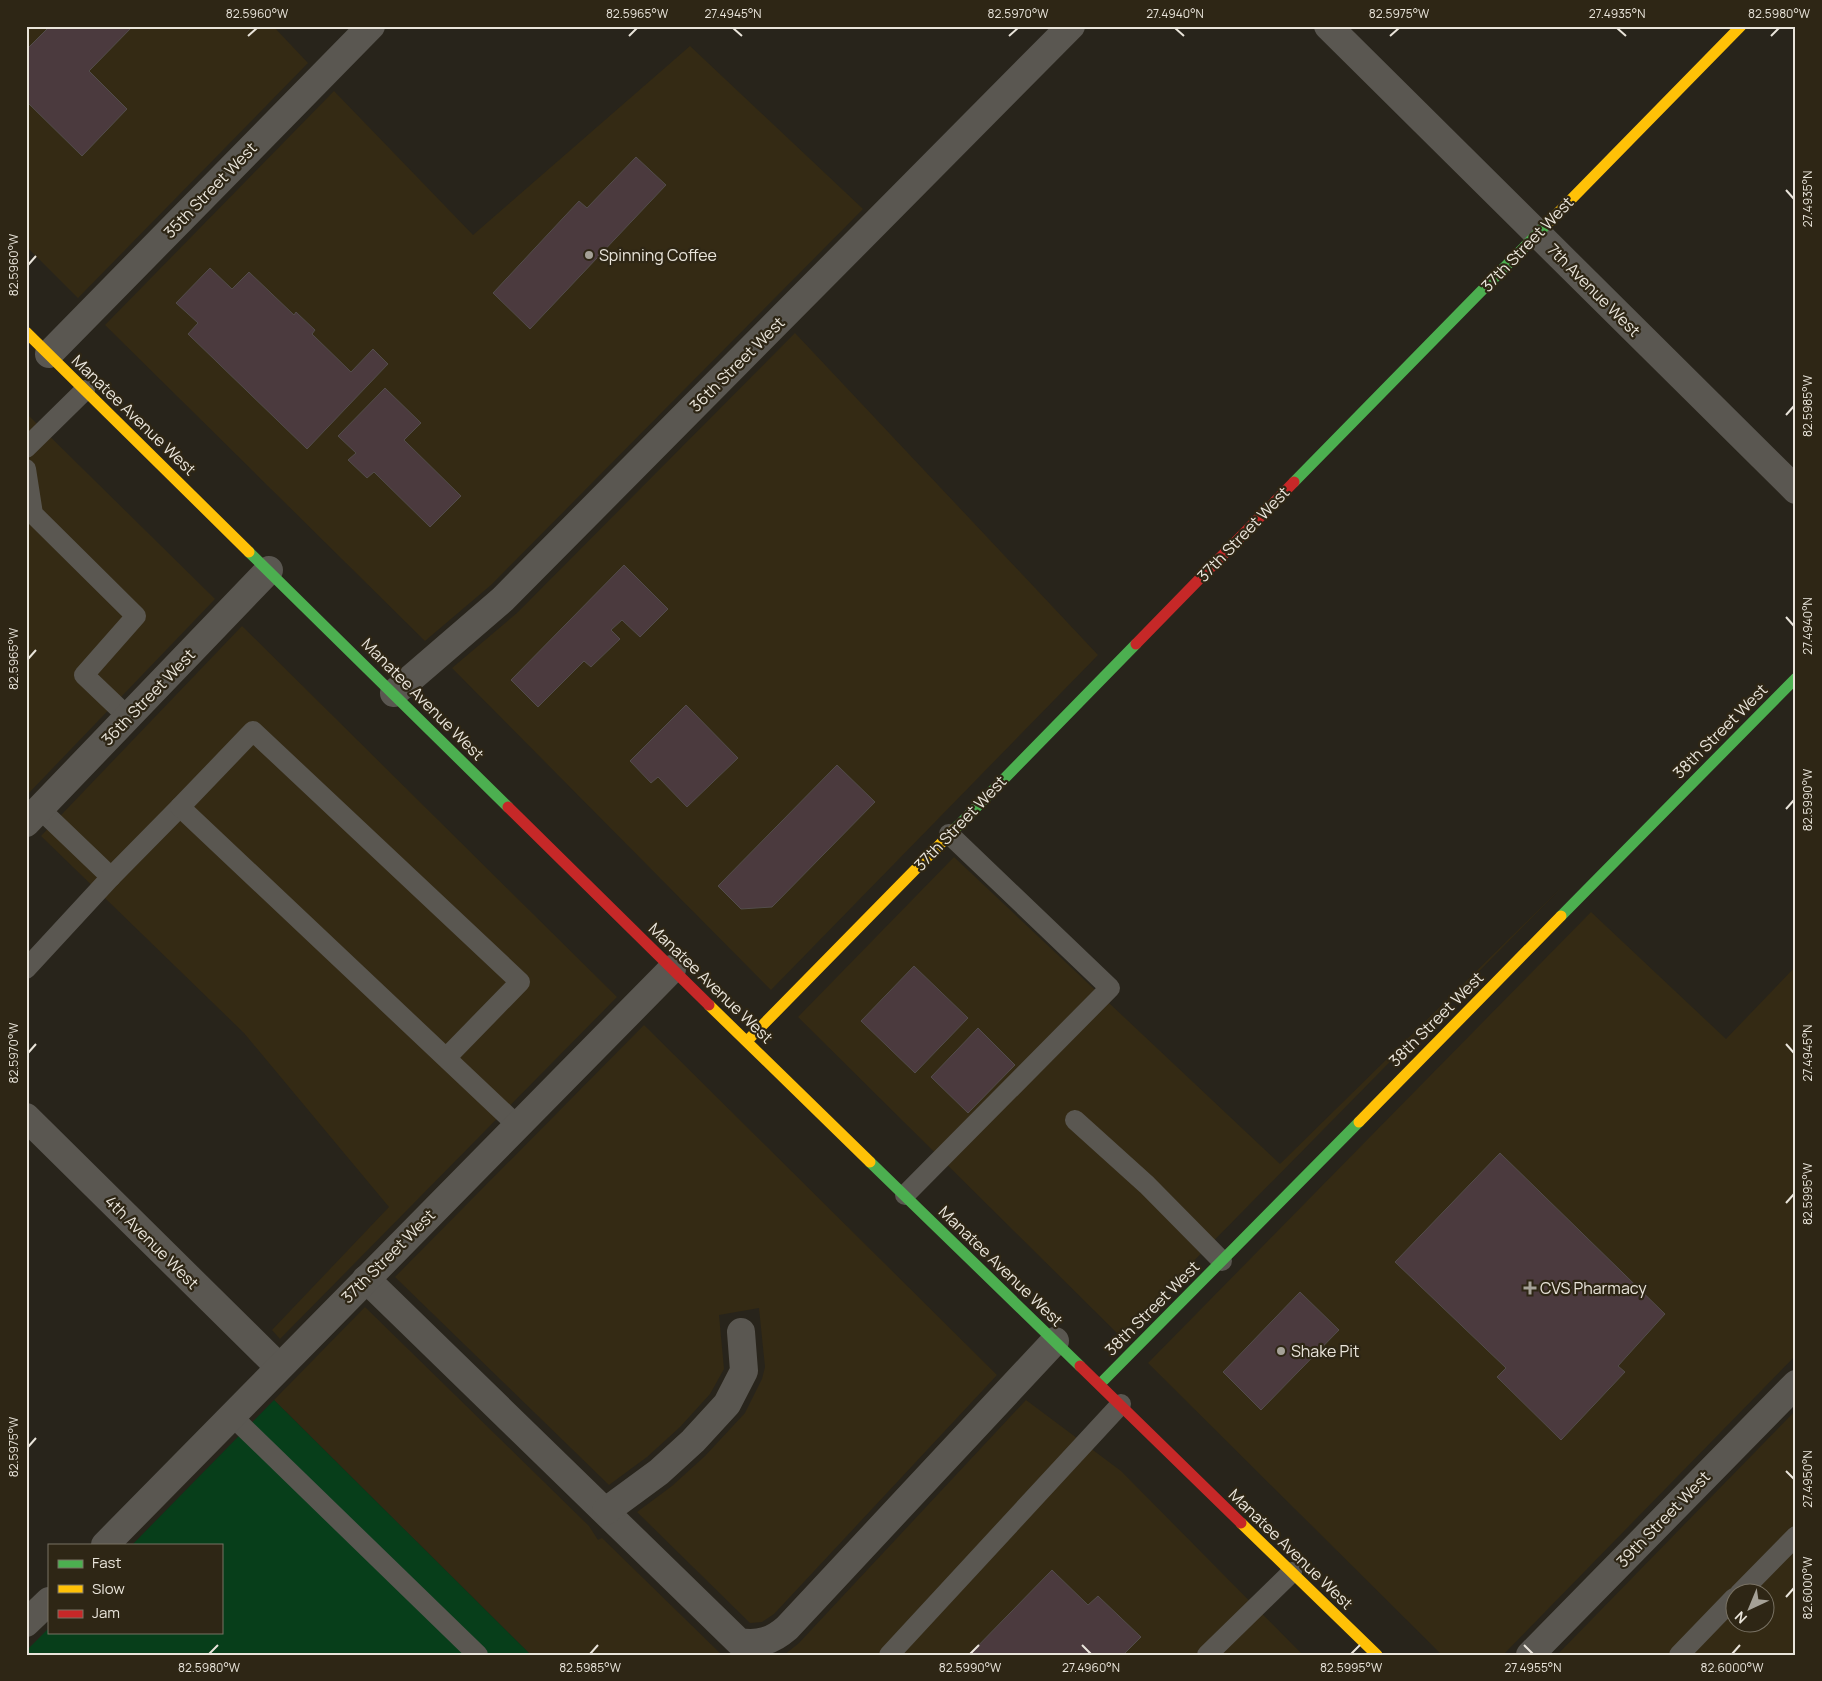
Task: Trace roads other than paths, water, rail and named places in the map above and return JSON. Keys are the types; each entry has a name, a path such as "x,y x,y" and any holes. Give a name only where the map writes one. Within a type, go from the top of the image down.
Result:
{"street":[{"name":"35th Street West","path":"49,354 371,26"},
{"name":"36th Street West","path":"394,693 504,599 1072,26"},
{"name":"7th Avenue West","path":"1328,26 1796,490"},
{"name":"37th Street West","path":"747,1042 1741,26"},
{"name":"Manatee Avenue West","path":"26,332 270,570 672,969 1121,1404 1292,1572 1371,1653"},
{"name":"36th Street West","path":"33,816 270,570"},
{"name":"38th Street West","path":"1100,1384 1796,678"},
{"name":"37th Street West","path":"106,1544 672,969"},
{"name":"4th Avenue West","path":"26,1117 279,1367"},
{"path":"366,1278 739,1642 754,1644 766,1642 777,1637 787,1628 1055,1341"},
{"path":"606,1512 659,1472 693,1441 727,1404 744,1371 741,1332"},
{"name":"39th Street West","path":"1530,1655 1796,1384"},
{"path":"26,1624 48,1602"}],"lane":[{"path":"26,448 85,390"},
{"path":"26,469 33,514 136,616 84,675 128,717"},
{"path":"26,969 111,877 253,731 520,982 446,1058"},
{"path":"180,807 517,1126"},
{"path":"33,816 111,877"},
{"path":"905,1195 1110,988 949,834"},
{"path":"1075,1120 1147,1184 1222,1261"},
{"path":"890,1655 1121,1404"},
{"path":"233,1417 478,1655"},
{"path":"1749,1584 1796,1536"},
{"path":"1208,1655 1292,1572"},
{"path":"1679,1655 1724,1608"}],"place":[{"name":"Spinning Coffee","path":"589,255"},
{"name":"CVS Pharmacy","path":"1530,1288"},
{"name":"Shake Pit","path":"1281,1351"}]}
